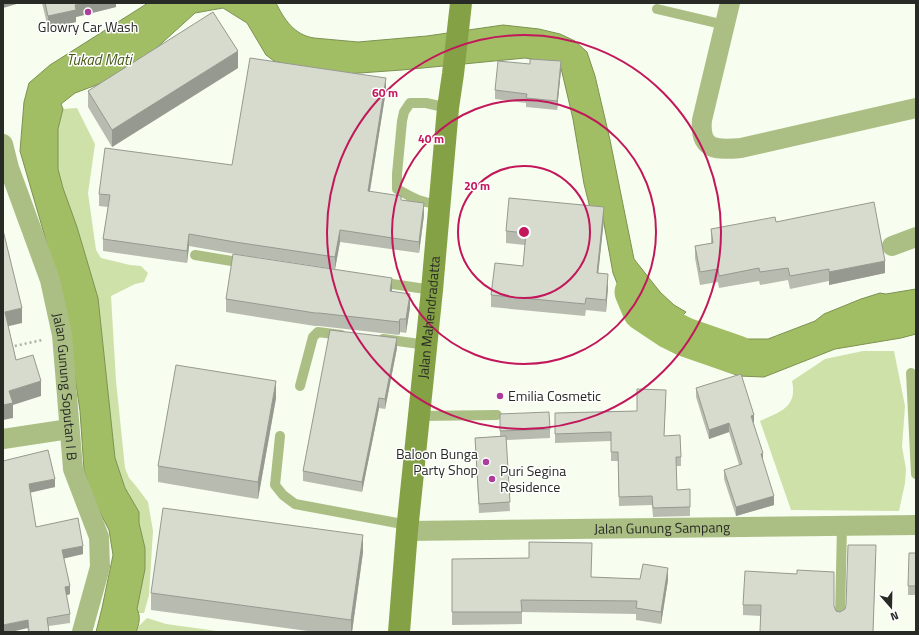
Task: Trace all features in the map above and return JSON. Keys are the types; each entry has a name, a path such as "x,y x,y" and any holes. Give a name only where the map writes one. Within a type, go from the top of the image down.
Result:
{"main road":[{"name":"Jalan Mahendradatta","path":"399,632 448,108 460,11"}],"street":[{"path":"730,3 702,120 702,137 706,143 713,148 722,150 741,148 916,108"},
{"name":"Jalan Gunung Soputan I B","path":"3,144 9,168 50,280 62,335 73,469 99,537 100,567 82,632"},
{"path":"892,246 916,237"},
{"path":"3,439 69,429"},
{"name":"Jalan Gunung Sampang","path":"408,528 916,525"}],"lane":[{"path":"657,9 725,25"},
{"path":"440,203 436,204 414,200 397,189 401,128 404,112 410,103 426,103 448,108"},
{"path":"195,255 250,264"},
{"path":"369,281 432,290"},
{"path":"300,386 313,337 318,332 353,336"},
{"path":"374,338 427,345"},
{"path":"912,373 916,474"},
{"path":"420,416 498,415"},
{"path":"280,436 275,485 295,504 408,528"},
{"path":"840,616 842,526"}],"path":[{"path":"3,349 62,335"}],"shaded area":[{"path":"77,108 95,144 88,193 96,250 101,258 141,266 148,273 144,282 135,284 111,296 116,381 125,468 129,478 148,502 153,531 149,595 144,613 139,613 137,609 145,568 145,548 139,523 139,512 125,488 115,458 98,298 58,169 58,129 63,109"},
{"path":"863,351 894,351 905,406 902,447 906,469 905,483 899,511 791,510 760,421 774,415 790,403 793,390 792,381 825,359"},
{"path":"147,618 166,624 224,632 136,632 139,626"}],"water":[{"name":"Tukad Mati","path":"148,3 276,3 282,15 290,25 301,34 314,38 358,42 427,36 503,25 539,29 560,34 575,41 587,52 595,76 610,140 634,259 660,292 674,305 686,312 656,342 633,320 613,273 603,218 591,212 584,184 573,119 561,68 543,61 525,58 402,70 331,75 274,61 266,55 247,23 223,8 195,13 152,52 107,81 75,93 61,104 63,109 58,129 58,169 98,298 115,458 125,488 139,512 139,523 145,548 145,569 137,609 139,620 136,632 96,632 113,555 109,530 94,501 84,470 80,411 68,331 45,237 20,151 24,102 29,83 50,65"},
{"path":"916,289 916,334 901,338 835,349 764,377 739,376 672,351 698,321 727,339 768,339 815,321 824,314 861,299 880,293 886,294"}],"building":[{"path":"45,3 84,3 75,5 76,10 48,16"},
{"path":"213,12 238,51 112,130 88,91"},
{"path":"250,58 386,78 368,191 401,196 401,200 424,203 419,242 340,230 335,257 189,234 187,251 103,239 110,195 99,194 105,148 232,165"},
{"path":"530,59 561,61 557,101 526,98 527,94 495,90 498,61 530,64"},
{"path":"509,198 604,207 597,273 608,274 606,300 586,298 585,304 491,295 495,263 523,266 526,233 506,231"},
{"path":"874,202 885,261 829,272 829,269 790,276 788,268 760,272 759,268 719,276 718,269 700,272 695,246 713,243 711,229 775,217 776,222"},
{"path":"3,230 22,308 5,312 16,360 33,355 41,381 9,391 13,403 3,405"},
{"path":"233,254 392,278 390,291 410,294 406,319 400,319 399,322 315,313 226,299"},
{"path":"330,330 397,338 385,399 379,398 362,482 303,471"},
{"path":"176,365 276,381 258,482 158,466"},
{"path":"741,374 754,415 751,416 763,453 761,454 774,496 736,507 724,470 742,464 729,423 709,430 696,388"},
{"path":"637,389 666,390 664,436 680,435 681,457 676,457 677,490 690,489 690,507 653,508 652,496 619,497 618,452 611,452 611,432 555,434 555,413 637,411"},
{"path":"549,412 550,429 500,431 500,414"},
{"name":"Puri Segina Residence","path":"506,436 510,502 479,504 475,438"},
{"path":"48,450 55,479 29,484 36,527 78,518 83,546 62,550 70,586 65,587 70,614 47,618 49,632 29,632 28,620 3,625 3,461"},
{"path":"163,508 363,535 351,620 151,593"},
{"path":"529,542 592,543 591,577 640,579 643,564 668,568 661,612 636,608 637,601 521,600 522,612 452,612 452,559 529,558"},
{"path":"848,545 876,545 873,632 760,632 761,605 743,605 745,571 797,574 797,570 834,572 834,606 836,611 840,612 845,609 846,605"},
{"path":"909,553 916,553 916,586 908,586"}],"waterway":[{"path":"634,292 642,311 669,329 685,337 737,355"}],"place":[{"name":"Glowry Car Wash","path":"88,12"},
{"name":"Emilia Cosmetic","path":"500,396"},
{"name":"Baloon Bunga Party Shop","path":"486,462"},
{"name":"Puri Segina Residence","path":"492,479"}]}
